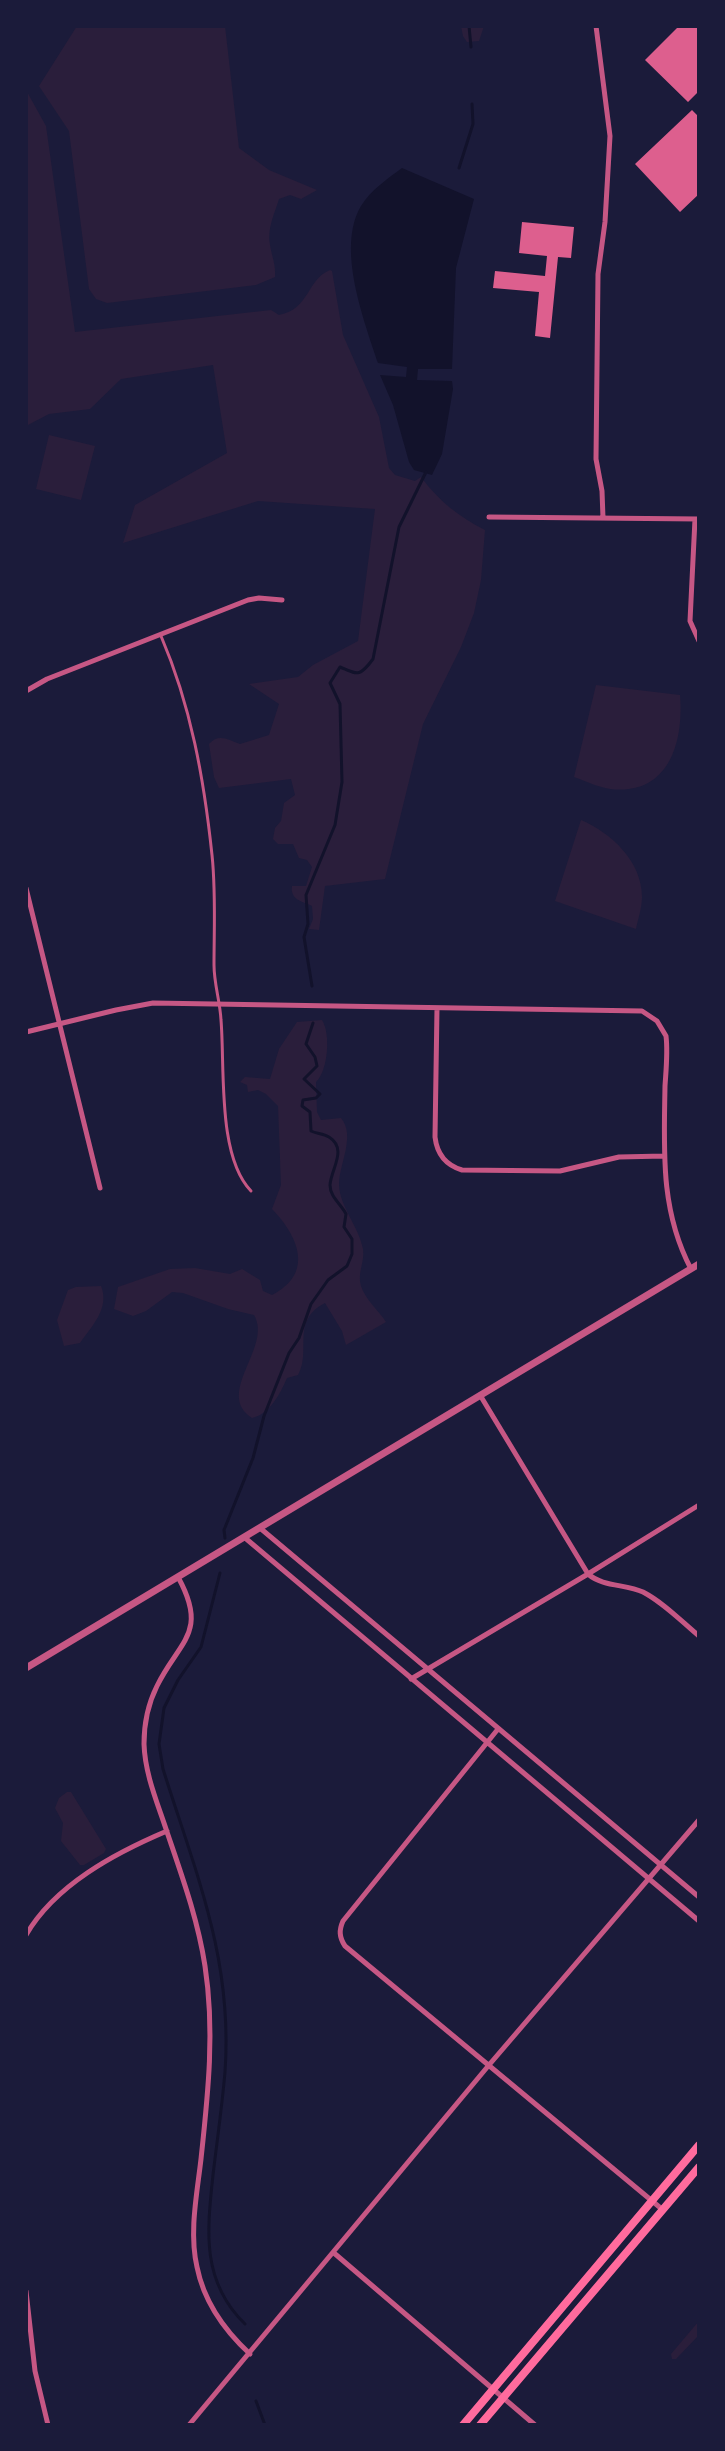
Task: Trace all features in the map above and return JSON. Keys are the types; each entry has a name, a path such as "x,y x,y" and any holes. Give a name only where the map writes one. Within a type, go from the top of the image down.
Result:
{"main road":[{"path":"463,2425 699,2145"},
{"path":"480,2425 699,2167"}],"street":[{"path":"596,26 610,136 605,222 598,274 596,459 603,518"},
{"path":"489,517 697,519 690,621 699,641"},
{"path":"26,691 47,679 248,600 282,600"},
{"path":"26,888 100,1188"},
{"path":"26,1032 136,1005 642,1011 662,1028 667,1043 666,1198 671,1220 691,1269"},
{"path":"437,1008 435,1137 441,1157 453,1167 462,1170 560,1171 619,1157 664,1156"},
{"path":"26,1668 699,1264"},
{"path":"480,1395 588,1574 647,1595 699,1636"},
{"path":"411,1679 699,1505"},
{"path":"260,1528 699,1897"},
{"path":"244,1537 699,1921"},
{"path":"178,1577 189,1600 190,1626 185,1644 157,1686 147,1715 144,1735 146,1767 199,1936 208,1986 211,2020 208,2095 194,2230 197,2269 211,2305 227,2331 250,2354"},
{"path":"498,1729 343,1921 340,1932 345,1946 663,2210"},
{"path":"189,2425 489,2065 699,1820"},
{"path":"26,1935 42,1912 78,1880 167,1831"},
{"path":"334,2253 535,2425"},
{"path":"26,2291 35,2371 48,2425"}],"lane":[{"path":"161,636 175,667 194,732 208,818 213,859 215,979 232,1159 240,1178 251,1191"}],"shaded area":[{"path":"77,26 225,26 239,148 269,170 317,190 301,199 290,195 279,199 269,233 275,277 256,285 107,303 96,299 89,289 69,131 39,86"},
{"path":"461,26 484,26 479,41 467,42"},
{"path":"26,90 46,126 75,332 271,310 279,315 297,307 322,274 330,270 343,335 379,417 389,468 395,475 415,481 421,477 450,508 485,530 481,580 474,613 423,724 385,879 325,886 319,930 309,929 313,919 312,906 298,899 292,891 292,886 306,886 312,867 307,860 299,858 293,844 278,844 273,839 284,803 295,795 291,779 219,788 214,777 209,744 220,738 240,744 269,735 279,704 249,684 298,677 313,665 358,641 375,509 258,501 123,543 135,505 227,453 213,365 121,379 90,409 49,414 26,426"},
{"path":"402,168 474,199 456,268 452,369 418,369 417,380 452,381 442,454 432,475 414,470 409,462 393,405 380,375 406,377 407,367 378,363 360,306 352,263 354,223 361,206 374,190"},
{"path":"49,435 95,446 81,500 36,489"},
{"path":"596,685 680,695 681,713 675,747 659,775 646,784 630,789 610,789 574,777"},
{"path":"581,820 603,832 631,860 641,884 642,897 636,929 555,901"},
{"path":"322,1020 327,1034 327,1052 323,1070 316,1082 317,1112 321,1120 341,1118 345,1125 347,1142 340,1193 363,1249 361,1286 386,1322 346,1345 342,1331 325,1303 314,1310 305,1327 302,1366 298,1375 287,1378 269,1408 252,1418 242,1408 239,1396 256,1341 258,1328 254,1315 172,1292 146,1311 133,1316 114,1309 118,1287 170,1269 195,1268 230,1274 242,1269 260,1280 263,1291 272,1295 294,1276 298,1265 295,1242 272,1209 281,1185 278,1106 258,1090 248,1092 247,1085 240,1082 245,1077 270,1079 279,1049 297,1022"},
{"path":"101,1286 103,1302 94,1323 80,1343 64,1346 57,1320 68,1290"},
{"path":"71,1792 106,1849 84,1865 80,1865 61,1841 63,1823 55,1808 59,1798"},
{"path":"699,2321 699,2335 676,2359 672,2359 671,2354"}],"building":[{"path":"679,26 699,26 699,91 688,102 645,60"},
{"path":"692,110 699,117 699,194 680,212 635,164"},
{"path":"522,222 574,227 571,258 558,257 550,338 535,336 539,292 493,288 495,271 545,276 547,256 519,253"}],"waterway":[{"path":"469,26 471,47"},
{"path":"459,168 473,124 472,104"},
{"path":"312,986 304,937 308,924 306,895 335,825 342,782 340,704 330,683 340,667 358,673 373,659 399,527 426,472"},
{"path":"225,1538 224,1530 253,1458 264,1416 289,1353 299,1338 311,1304 328,1280 347,1266 352,1254 352,1239 344,1227 346,1214 330,1189 337,1147 329,1137 311,1131 310,1112 302,1106 303,1100 316,1098 320,1094 304,1079 317,1066 306,1044 313,1023"},
{"path":"220,1573 201,1647 178,1680 164,1708 159,1744 163,1769 199,1881 218,1954 226,2031 225,2072 211,2196 210,2254 221,2290 245,2324"},
{"path":"256,2401 265,2425"}]}
